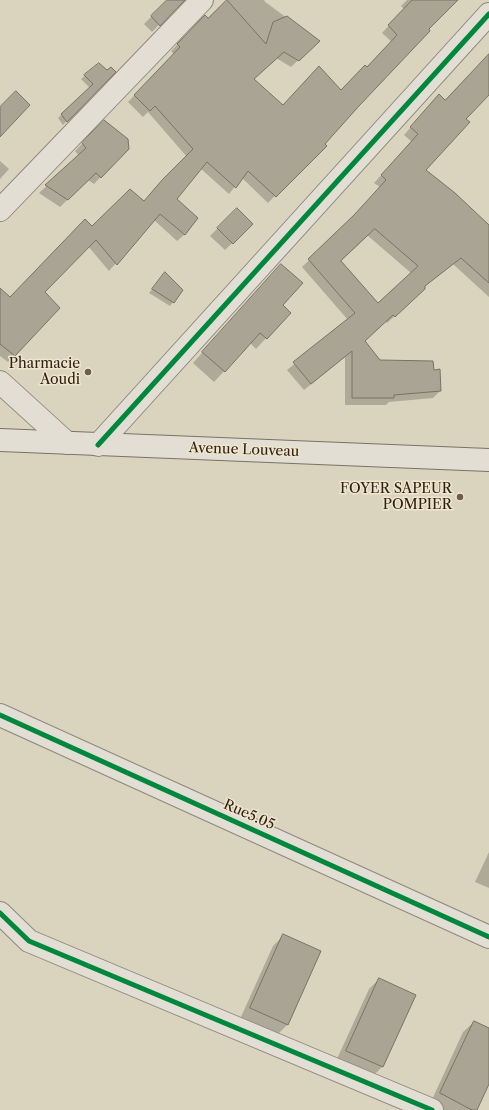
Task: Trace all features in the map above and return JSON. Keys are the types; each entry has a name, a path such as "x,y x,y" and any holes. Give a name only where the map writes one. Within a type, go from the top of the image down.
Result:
{"street":[{"path":"0,210 202,0"},
{"path":"98,445 489,14"},
{"path":"0,382 66,443"},
{"name":"Avenue Louveau","path":"0,440 489,460"},
{"name":"Rue5.05","path":"0,715 489,937"},
{"path":"0,913 30,941 432,1110"}],"building":[{"path":"167,0 185,0 160,26 151,16"},
{"path":"227,0 266,44 273,22 287,16 320,41 299,61 284,52 254,79 283,105 319,66 341,90 365,65 367,67 397,35 388,25 412,0 458,0 429,29 430,31 359,106 325,144 327,146 276,197 248,171 236,188 207,162 177,199 198,218 185,235 160,214 117,265 96,240 45,292 60,308 15,356 0,344 0,288 10,297 85,219 92,226 130,189 144,201 163,179 193,149 155,106 150,111 134,95 180,47 177,44 205,15 208,18"},
{"path":"489,54 489,95 466,119 470,122 426,170 455,193 489,225 489,283 461,258 425,286 425,289 395,317 393,315 365,341 380,360 433,361 434,370 440,369 441,391 394,395 394,398 352,398 352,351 311,384 293,362 355,313 308,259 354,215 386,180 381,175 418,134 410,127 439,94 445,100","holes":["375,229 418,266 378,303 341,261"]},
{"path":"99,63 107,70 111,67 116,72 67,122 61,114 93,84 84,75"},
{"path":"16,91 30,105 0,137 0,107"},
{"path":"104,120 128,139 129,149 101,178 96,173 68,200 45,185 86,148 82,143"},
{"path":"237,208 253,224 233,244 217,228"},
{"path":"281,264 303,283 283,305 291,313 267,339 260,333 225,372 202,352"},
{"path":"165,272 183,290 174,303 152,289"},
{"path":"283,934 321,951 288,1025 250,1008"},
{"path":"379,978 416,995 383,1067 346,1051"},
{"path":"474,1021 489,1028 489,1084 477,1110 472,1110 440,1093"}],"cycle path":[{"path":"98,445 489,14"},
{"path":"0,715 489,937"},
{"path":"0,913 29,941 432,1110"}],"place":[{"name":"Pharmacie Aoudi","path":"88,372"},
{"name":"FOYER SAPEUR POMPIER","path":"460,497"}]}
